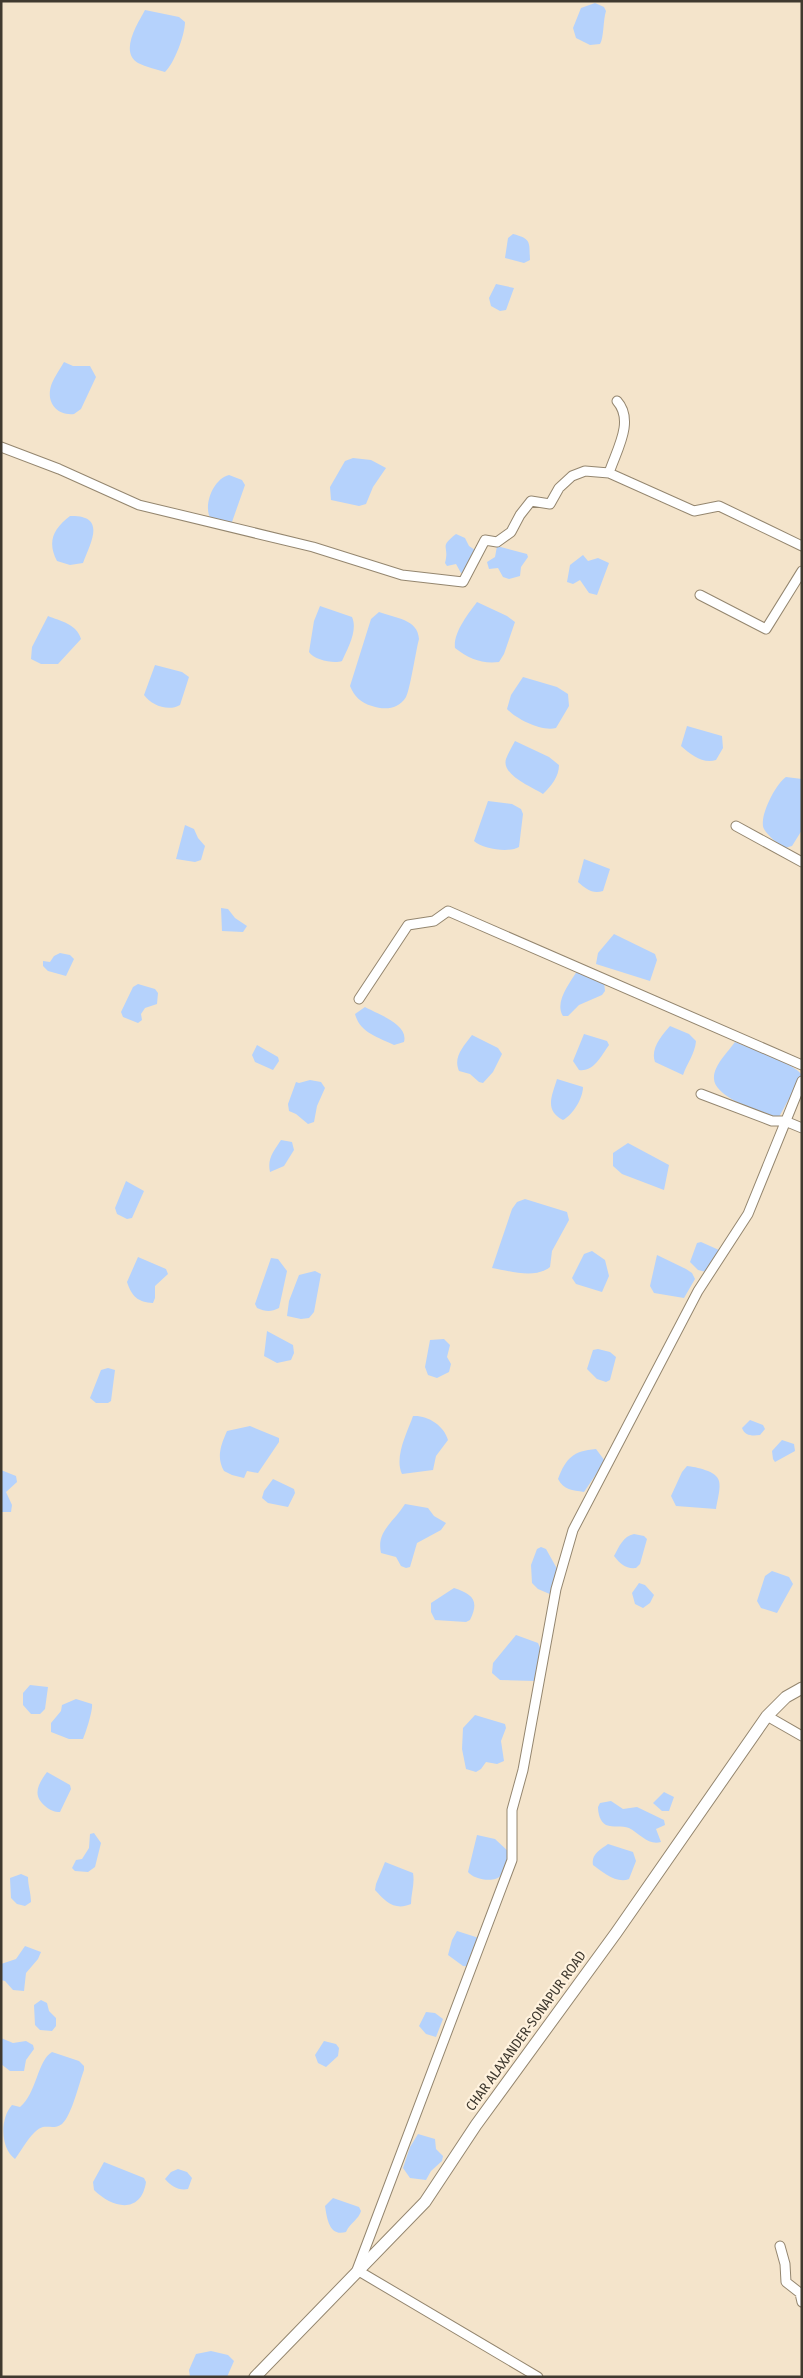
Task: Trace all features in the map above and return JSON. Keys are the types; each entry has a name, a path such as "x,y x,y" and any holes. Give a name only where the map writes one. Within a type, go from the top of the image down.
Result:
{"main road":[{"name":"CHAR ALAXANDER-SONAPUR ROAD","path":"254,2377 425,2202 476,2126 610,1941 767,1716 786,1697 802,1688"}],"street":[{"path":"609,473 626,422 623,407 618,401"},
{"path":"1,447 59,469 139,505 313,547 402,575 463,582 485,540 497,542 512,532 520,515 531,501 550,504 559,488 572,476 585,471 609,473 694,511 719,506 802,546"},
{"path":"700,595 766,629 802,571"},
{"path":"736,826 802,862"},
{"path":"359,999 408,925 434,922 448,911 802,1065"},
{"path":"538,2377 357,2270 512,1860 512,1810 523,1770 556,1589 573,1530 698,1291 748,1214 802,1081"},
{"path":"702,1094 772,1121 785,1121 802,1128"},
{"path":"767,1716 802,1736"},
{"path":"780,2246 785,2264 786,2282 800,2293 802,2302"}],"water":[{"path":"595,3 604,7 606,11 600,44 590,45 576,38 573,28 581,8"},
{"path":"145,10 179,17 185,22 178,49 172,63 165,72 138,63 130,52 132,37"},
{"path":"513,234 524,238 528,242 530,260 524,263 505,258 508,238"},
{"path":"496,284 514,288 506,310 500,311 491,306 489,298"},
{"path":"64,362 73,366 90,366 96,377 81,409 74,414 67,414 57,410 51,401 50,389 52,383"},
{"path":"353,458 371,460 386,468 373,487 366,504 359,506 331,500 330,487 345,461"},
{"path":"229,475 242,480 245,485 232,522 221,524 213,521 209,515 208,506 214,487 221,479"},
{"path":"70,516 89,520 93,531 90,547 83,563 70,565 57,561 52,548 52,542 59,526"},
{"path":"456,534 465,538 469,546 475,550 468,574 461,573 456,564 447,566 445,563 447,542"},
{"path":"497,546 527,554 528,557 521,567 520,576 509,579 503,577 498,568 489,569 487,562 495,557"},
{"path":"583,555 588,561 598,558 609,563 597,595 589,593 580,580 573,584 567,582 570,565"},
{"path":"477,602 507,616 515,622 504,654 499,662 476,660 455,648 456,636"},
{"path":"320,606 352,617 354,622 353,633 342,661 324,661 309,652 314,621"},
{"path":"379,612 410,623 418,632 419,639 406,697 395,707 390,708 364,703 356,696 350,686 371,619"},
{"path":"48,616 72,626 81,639 58,664 41,664 31,659 32,647"},
{"path":"155,665 182,672 189,677 180,705 165,708 151,702 144,695"},
{"path":"523,677 557,687 568,694 569,706 556,728 550,729 530,724 516,717 507,709 511,695"},
{"path":"687,726 722,736 723,748 716,760 702,760 681,746"},
{"path":"515,741 549,757 559,765 556,777 543,794 519,780 508,770 506,759"},
{"path":"786,777 802,779 802,830 792,846 785,848 768,834 763,824 769,801"},
{"path":"488,801 512,804 521,809 523,814 519,847 509,850 496,849 483,846 474,841"},
{"path":"185,825 194,829 198,838 205,846 201,860 195,862 176,859"},
{"path":"584,859 610,869 603,891 589,890 578,882"},
{"path":"221,908 228,909 235,918 247,926 243,932 222,931"},
{"path":"614,934 655,954 657,960 650,981 596,964 598,953"},
{"path":"60,953 70,955 74,959 66,976 48,971 43,966 43,961 50,962 54,956"},
{"path":"577,971 604,982 605,991 602,995 579,1005 568,1016 563,1016 560,1005 567,987"},
{"path":"138,984 155,989 158,993 157,1004 145,1008 141,1014 142,1020 138,1023 123,1017 121,1012 133,987"},
{"path":"365,1007 397,1025 402,1030 404,1042 394,1045 365,1030 355,1014"},
{"path":"670,1026 689,1034 696,1041 683,1075 655,1062 655,1047"},
{"path":"584,1034 607,1041 609,1045 593,1066 579,1070 573,1061"},
{"path":"472,1035 498,1048 502,1054 493,1072 483,1083 470,1074 459,1071 457,1066 460,1052"},
{"path":"735,1042 781,1061 802,1075 779,1117 741,1104 722,1093 716,1086 714,1074 716,1069 721,1059"},
{"path":"257,1045 278,1057 279,1061 273,1070 255,1062 252,1055"},
{"path":"557,1079 583,1087 577,1106 563,1120 553,1112 551,1107"},
{"path":"310,1080 321,1082 325,1088 317,1106 314,1122 308,1124 289,1111 288,1104 296,1082"},
{"path":"281,1140 292,1142 294,1150 284,1166 270,1172 270,1159"},
{"path":"628,1143 669,1165 664,1190 622,1174 613,1166 613,1153"},
{"path":"126,1181 144,1191 132,1218 127,1219 117,1214 115,1208"},
{"path":"525,1199 567,1212 569,1220 552,1251 550,1267 537,1273 514,1272 492,1268 512,1209 517,1202"},
{"path":"701,1242 719,1250 706,1272 698,1270 690,1262 697,1243"},
{"path":"592,1251 605,1260 609,1276 602,1292 576,1284 572,1278 584,1254"},
{"path":"657,1255 692,1273 695,1279 684,1298 654,1293 650,1286"},
{"path":"138,1257 166,1269 168,1274 155,1286 153,1303 136,1298 127,1282"},
{"path":"271,1258 278,1259 287,1271 279,1308 266,1311 257,1308 255,1304"},
{"path":"315,1271 321,1274 314,1312 309,1318 301,1319 287,1316 289,1301 299,1275"},
{"path":"267,1331 293,1345 294,1353 291,1360 277,1363 264,1356"},
{"path":"444,1339 450,1345 447,1357 451,1364 449,1372 437,1378 428,1375 425,1367 430,1340"},
{"path":"598,1349 610,1352 616,1357 610,1380 606,1382 597,1379 587,1369 593,1350"},
{"path":"108,1368 115,1370 111,1401 108,1403 96,1403 90,1398 101,1370"},
{"path":"413,1416 424,1417 434,1422 443,1430 448,1440 436,1456 433,1470 402,1474 400,1453"},
{"path":"750,1420 763,1425 765,1429 760,1435 749,1435 743,1431 742,1428"},
{"path":"250,1426 279,1438 279,1442 258,1473 247,1471 244,1478 224,1471 220,1461 220,1451 227,1431"},
{"path":"782,1440 794,1444 795,1451 775,1462 772,1451"},
{"path":"596,1449 605,1461 584,1492 569,1489 563,1485 558,1479 567,1461 576,1454"},
{"path":"687,1466 706,1470 717,1478 720,1488 716,1509 676,1506 671,1496 682,1472"},
{"path":"1,1470 16,1476 17,1482 6,1492 12,1505 11,1512 1,1512"},
{"path":"273,1479 294,1489 295,1493 288,1507 268,1503 262,1498 264,1491"},
{"path":"405,1504 428,1508 434,1516 446,1523 441,1530 417,1543 410,1567 406,1568 401,1566 396,1557 381,1553 380,1545 383,1533"},
{"path":"634,1534 644,1536 647,1539 640,1564 636,1568 629,1568 614,1556 624,1539"},
{"path":"541,1547 546,1549 560,1574 552,1595 538,1589 532,1583 531,1565 537,1549"},
{"path":"772,1571 789,1577 793,1584 777,1613 761,1608 757,1601 765,1576"},
{"path":"639,1583 645,1585 654,1595 650,1603 643,1608 635,1604 632,1593"},
{"path":"454,1588 470,1595 474,1603 470,1620 466,1622 435,1620 431,1612 431,1603"},
{"path":"516,1635 538,1643 542,1652 535,1681 500,1680 492,1673 493,1663"},
{"path":"30,1685 48,1687 45,1709 40,1714 31,1714 23,1705 23,1693"},
{"path":"76,1699 92,1704 83,1739 69,1739 51,1732 51,1723 61,1711 62,1705"},
{"path":"475,1715 505,1724 506,1728 501,1741 504,1761 497,1764 486,1762 476,1772 466,1769 462,1749 463,1728"},
{"path":"47,1772 70,1785 71,1789 60,1812 49,1809 39,1798 39,1785"},
{"path":"664,1792 674,1797 669,1811 662,1811 653,1803"},
{"path":"611,1801 623,1809 637,1807 664,1820 665,1825 656,1829 661,1842 649,1841 629,1828 604,1824 598,1812 598,1807 600,1803"},
{"path":"94,1833 101,1843 95,1867 88,1872 75,1871 72,1868 76,1860 82,1859 89,1848 90,1834"},
{"path":"477,1835 495,1839 509,1852 504,1870 498,1878 484,1880 474,1877 468,1872"},
{"path":"608,1844 633,1852 636,1861 629,1879 615,1879 593,1865 595,1855"},
{"path":"385,1862 413,1873 414,1881 411,1904 395,1906 375,1890"},
{"path":"21,1874 28,1877 31,1896 31,1902 25,1906 17,1904 11,1898 10,1878"},
{"path":"457,1931 479,1938 473,1967 463,1966 448,1955 452,1940"},
{"path":"25,1946 41,1952 38,1959 26,1973 24,1991 13,1990 5,1981 1,1980 1,1964 16,1959"},
{"path":"41,2000 47,2003 49,2011 56,2018 56,2026 52,2031 40,2030 35,2025 34,2005"},
{"path":"426,2012 435,2013 443,2019 436,2037 426,2034 419,2026"},
{"path":"1,2038 13,2043 26,2041 33,2045 34,2049 26,2060 24,2071 10,2071 1,2064"},
{"path":"324,2041 336,2044 339,2048 338,2056 326,2067 318,2063 315,2055"},
{"path":"52,2052 79,2061 84,2066 75,2098 66,2120 57,2126 43,2127 35,2132 15,2159 10,2154 4,2141 5,2117 12,2105 20,2107 26,2101 43,2062"},
{"path":"418,2134 435,2139 436,2149 443,2156 442,2161 431,2171 426,2180 410,2178 403,2168 410,2147"},
{"path":"104,2162 144,2178 146,2182 143,2193 138,2200 132,2204 117,2204 109,2201 94,2190 93,2182"},
{"path":"178,2169 187,2172 192,2178 188,2189 175,2187 165,2179 171,2172"},
{"path":"333,2198 359,2207 361,2211 346,2232 336,2232 328,2221 325,2206"},
{"path":"211,2351 228,2355 234,2361 227,2377 190,2377 189,2370 196,2354"}]}
